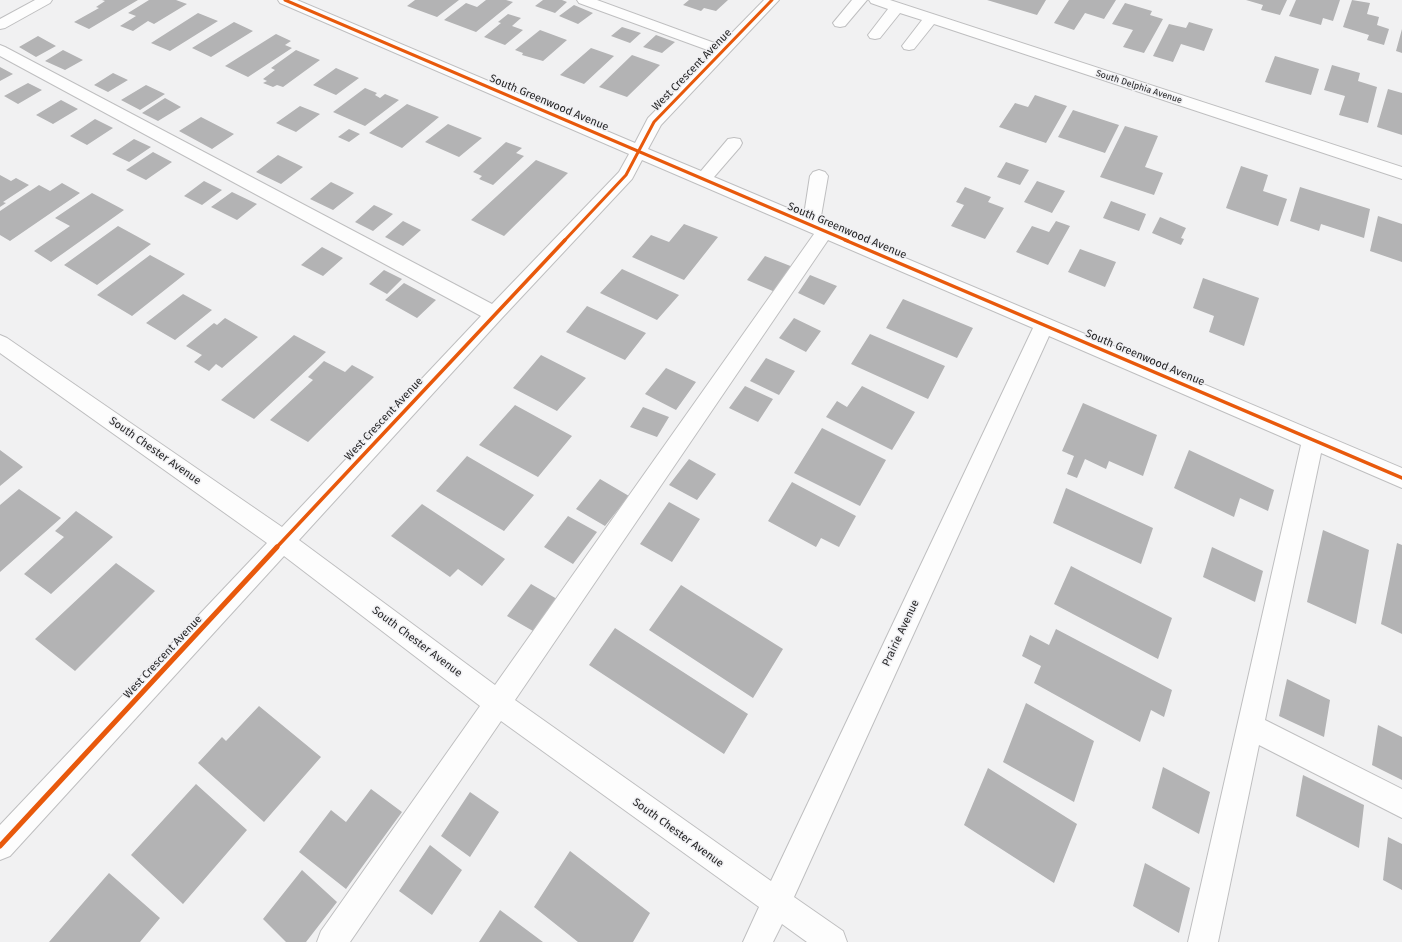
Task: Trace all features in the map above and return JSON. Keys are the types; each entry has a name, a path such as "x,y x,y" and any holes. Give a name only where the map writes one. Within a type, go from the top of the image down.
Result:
{"street":[{"path":"0,25 44,0"},
{"name":"South Greenwood Avenue","path":"285,0 1402,478"},
{"path":"584,0 723,51"},
{"name":"West Crescent Avenue","path":"0,846 494,314 626,175 654,122 772,0"},
{"path":"840,24 860,0"},
{"name":"South Delphia Avenue","path":"876,0 1402,173"},
{"path":"874,35 897,7"},
{"path":"909,46 931,18"},
{"path":"0,50 494,314"},
{"path":"703,179 734,143"},
{"path":"332,942 499,704 818,228 819,176"},
{"name":"Prairie Avenue","path":"758,942 1044,325"},
{"name":"South Chester Avenue","path":"0,343 283,541 499,704 832,942"},
{"path":"1203,942 1313,440"},
{"path":"1250,726 1402,804"}],"building":[{"path":"102,0 138,0 89,29 74,22 99,8 96,7 105,1"},
{"path":"149,0 176,0 187,4 154,24 148,21 133,31 120,26 136,16 128,13"},
{"path":"415,0 459,0 437,17 407,6"},
{"path":"486,0 506,0 513,2 476,32 444,20 466,3 477,7"},
{"path":"543,0 562,0 567,2 555,13 535,6"},
{"path":"689,0 728,0 716,11 704,8 701,11 683,5"},
{"path":"987,0 1046,0 1037,15"},
{"path":"1069,0 1116,0 1104,19 1085,13 1074,30 1054,23"},
{"path":"1246,0 1287,0 1280,15 1261,10 1263,5"},
{"path":"1296,0 1340,0 1333,21 1323,18 1321,25 1289,16"},
{"path":"1352,0 1370,3 1367,14 1379,17 1377,25 1389,29 1384,45 1367,40 1369,35 1343,27"},
{"path":"1125,3 1152,11 1150,15 1163,19 1144,53 1123,47 1133,30 1112,24"},
{"path":"574,5 593,13 578,24 559,16"},
{"path":"198,13 218,21 170,51 151,43"},
{"path":"508,14 521,18 512,26 523,30 505,45 484,37 501,23 498,22"},
{"path":"234,22 253,31 211,57 192,48"},
{"path":"1189,22 1213,29 1204,51 1181,44 1173,62 1153,56 1169,24 1186,28"},
{"path":"622,27 641,33 630,43 611,36"},
{"path":"1402,29 1402,53 1396,51"},
{"path":"540,30 567,40 543,61 522,55 523,53 515,50"},
{"path":"276,34 291,41 285,45 292,48 248,77 225,66"},
{"path":"656,35 675,42 662,53 643,47"},
{"path":"38,36 56,46 36,57 19,47"},
{"path":"591,48 614,56 584,84 560,75"},
{"path":"63,50 83,60 65,70 45,61"},
{"path":"296,50 320,60 283,87 277,85 273,87 263,83 267,81 263,79 275,70 271,68"},
{"path":"632,55 660,65 627,97 599,87"},
{"path":"1275,56 1319,69 1311,95 1265,82"},
{"path":"1332,65 1360,73 1358,81 1377,87 1368,123 1339,115 1345,96 1324,90"},
{"path":"0,67 13,74 0,81"},
{"path":"336,68 359,78 336,95 313,85"},
{"path":"113,73 128,80 108,92 94,85"},
{"path":"28,83 42,90 18,104 4,96"},
{"path":"146,85 165,94 140,110 121,100"},
{"path":"365,88 377,93 375,95 380,98 385,94 399,100 365,126 333,112"},
{"path":"1388,89 1402,93 1402,135 1377,127"},
{"path":"1035,95 1067,106 1046,143 999,127 1015,103 1028,107"},
{"path":"165,98 181,107 158,121 142,113"},
{"path":"61,100 78,109 53,124 36,115"},
{"path":"407,104 439,117 402,148 369,133"},
{"path":"300,106 320,114 296,132 276,123"},
{"path":"1073,110 1119,125 1105,153 1058,137"},
{"path":"201,117 234,134 212,149 179,131"},
{"path":"95,119 113,128 87,145 70,136"},
{"path":"448,124 482,138 459,157 425,142"},
{"path":"1125,126 1158,136 1145,167 1163,173 1154,195 1100,177"},
{"path":"349,129 360,134 349,142 338,137"},
{"path":"134,139 151,147 129,162 112,154"},
{"path":"506,142 522,148 516,153 524,156 493,185 479,179 482,176 473,172"},
{"path":"153,152 172,162 146,180 126,170"},
{"path":"278,155 303,167 281,184 256,172"},
{"path":"536,160 568,173 504,236 471,220"},
{"path":"1006,162 1029,170 1020,185 997,177"},
{"path":"1241,166 1268,175 1263,191 1287,199 1278,226 1226,208"},
{"path":"0,175 11,181 16,178 29,185 3,202 6,203 0,207"},
{"path":"204,181 222,190 202,205 184,196"},
{"path":"1037,181 1065,191 1052,213 1024,202"},
{"path":"331,182 354,193 333,210 310,199"},
{"path":"62,183 80,193 10,241 0,235 0,211 39,185 50,191"},
{"path":"965,187 991,197 988,202 1004,208 985,239 951,226 964,205 956,202"},
{"path":"1300,187 1370,209 1364,238 1321,224 1319,231 1290,221"},
{"path":"232,192 257,204 237,220 211,207"},
{"path":"92,193 124,210 51,262 34,251 70,226 55,218"},
{"path":"1111,201 1146,214 1139,231 1103,218"},
{"path":"374,205 393,214 373,231 355,222"},
{"path":"1378,216 1402,224 1402,262 1370,251"},
{"path":"1160,217 1186,228 1181,238 1184,239 1181,245 1152,233"},
{"path":"403,221 421,230 403,246 385,237"},
{"path":"1056,221 1070,226 1048,265 1016,252 1032,226 1049,232"},
{"path":"684,224 718,237 684,280 632,257 651,235 669,242"},
{"path":"118,226 151,244 97,285 64,265"},
{"path":"322,247 343,258 323,276 301,265"},
{"path":"1080,249 1116,262 1105,287 1068,272"},
{"path":"150,255 185,274 132,316 97,295"},
{"path":"765,256 793,267 775,292 747,280"},
{"path":"622,269 679,295 657,320 600,293"},
{"path":"384,270 402,279 387,294 369,284"},
{"path":"810,275 837,286 824,305 798,293"},
{"path":"1203,278 1259,298 1244,346 1209,332 1214,316 1193,308"},
{"path":"404,283 436,300 417,318 385,300"},
{"path":"183,294 212,310 175,340 146,323"},
{"path":"903,299 973,328 957,358 886,328"},
{"path":"587,306 646,333 625,360 566,332"},
{"path":"225,318 258,337 222,368 216,364 209,371 194,362 202,355 186,346 214,323 217,325"},
{"path":"794,318 821,331 806,352 779,338"},
{"path":"870,334 945,366 928,399 851,364"},
{"path":"294,335 326,352 254,419 221,400"},
{"path":"541,355 586,378 557,411 513,388"},
{"path":"766,358 795,371 779,395 750,381"},
{"path":"324,361 345,372 352,365 374,377 308,442 270,420 313,380 308,377"},
{"path":"666,368 696,382 676,410 645,394"},
{"path":"745,386 773,399 758,422 729,408"},
{"path":"862,386 915,412 892,450 826,417 837,401 847,407"},
{"path":"1083,403 1157,435 1143,476 1109,461 1106,469 1085,459 1077,478 1067,474 1074,456 1062,451"},
{"path":"515,405 572,436 538,477 479,445"},
{"path":"643,407 669,417 657,437 630,427"},
{"path":"822,428 886,460 860,506 794,473"},
{"path":"0,450 23,467 0,486"},
{"path":"1189,450 1274,490 1268,511 1240,498 1234,517 1174,488"},
{"path":"467,456 534,495 504,531 436,491"},
{"path":"689,459 716,474 697,500 669,485"},
{"path":"600,479 629,496 605,526 576,509"},
{"path":"792,482 856,516 839,547 821,538 816,547 768,521"},
{"path":"1066,488 1153,528 1141,564 1053,523"},
{"path":"19,489 61,518 0,572 0,505"},
{"path":"669,502 700,519 672,562 640,544"},
{"path":"422,504 505,559 482,586 458,569 450,577 391,536"},
{"path":"76,511 113,537 51,594 24,574 64,537 55,531"},
{"path":"568,516 597,532 573,564 544,547"},
{"path":"1323,530 1369,550 1356,624 1307,602"},
{"path":"1397,543 1402,545 1402,634 1381,624"},
{"path":"1212,547 1263,571 1255,602 1203,577"},
{"path":"116,563 155,591 75,671 35,639"},
{"path":"1071,566 1172,618 1158,659 1054,604"},
{"path":"531,584 557,599 533,631 507,616"},
{"path":"681,585 783,649 753,698 649,630"},
{"path":"615,628 748,714 724,754 589,665"},
{"path":"1056,629 1172,690 1164,717 1151,710 1140,742 1034,683 1041,666 1022,656 1030,635 1049,645"},
{"path":"1287,679 1330,700 1324,737 1279,716"},
{"path":"1026,703 1094,741 1074,802 1003,762"},
{"path":"259,706 321,757 264,822 198,763 222,737 226,741"},
{"path":"1378,725 1402,737 1402,780 1372,765"},
{"path":"1163,767 1210,792 1199,834 1152,808"},
{"path":"988,768 1077,824 1054,883 964,825"},
{"path":"1303,775 1364,805 1359,848 1296,816"},
{"path":"196,784 247,830 183,904 131,855"},
{"path":"371,789 402,812 346,889 299,852 331,810 346,822"},
{"path":"470,792 499,812 470,857 441,836"},
{"path":"1388,837 1402,844 1402,890 1383,880"},
{"path":"430,845 462,870 432,915 399,891"},
{"path":"570,851 650,913 633,942 578,942 534,907"},
{"path":"1145,863 1190,888 1179,933 1133,906"},
{"path":"302,870 337,902 306,942 286,942 263,919"},
{"path":"109,873 160,918 140,942 49,942"},
{"path":"500,910 543,942 479,942"}],"cycle path":[{"path":"285,0 1402,478"},
{"path":"0,846 494,314 626,175 654,122 772,0"}]}
